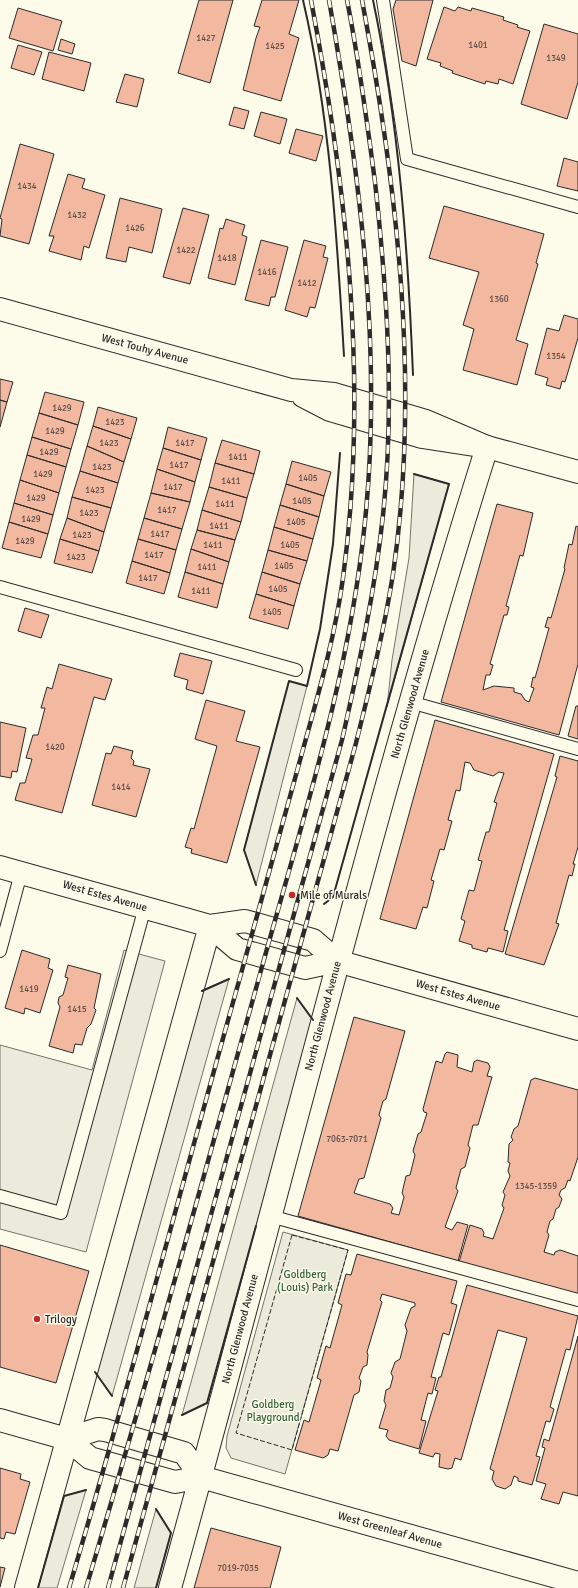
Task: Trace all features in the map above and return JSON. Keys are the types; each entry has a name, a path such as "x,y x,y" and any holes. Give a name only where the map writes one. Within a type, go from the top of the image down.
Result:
{"street":[{"name":"West Touhy Avenue","path":"0,309 291,390 334,394 426,421 487,447 578,472"},
{"name":"North Glenwood Avenue","path":"170,1588 201,1477 337,961 410,702 487,447"},
{"name":"West Estes Avenue","path":"0,867 210,926 237,949 305,968 337,961"},
{"name":"West Estes Avenue","path":"210,926 245,921 313,940 337,961 578,1028"},
{"path":"26,1588 210,926"},
{"name":"West Greenleaf Avenue","path":"0,1420 67,1439 90,1458 175,1482 201,1477 578,1583"},
{"path":"67,1439 98,1429 105,1430 184,1453 201,1477"}],"lane":[{"path":"383,0 407,159 578,207"},
{"path":"0,587 296,670"},
{"path":"410,702 578,749"},
{"path":"0,951 21,873"},
{"path":"0,1196 61,1213 146,907"},
{"path":"270,1216 578,1300"}],"green space":[{"path":"414,474 449,484 387,707 392,660 409,558"},
{"path":"289,681 307,686 256,885 244,850"},
{"path":"229,979 112,1396 95,1372 203,990"},
{"path":"297,998 313,1020 207,1403 182,1415"},
{"name":"Goldberg (Louis) Park","path":"283,1232 348,1250 285,1474 231,1458 226,1448 227,1436"},
{"path":"86,1490 57,1588 38,1588 64,1496"},
{"path":"156,1509 171,1533 156,1588 134,1588"}],"shaded area":[{"path":"124,950 165,961 86,1252 0,1229 0,1045 92,1070"}],"building":[{"path":"199,0 233,0 210,83 178,73"},
{"path":"262,0 299,0 289,34 299,38 281,101 243,90 260,27 254,26"},
{"path":"396,0 433,0 416,66 402,61 393,9"},
{"path":"444,7 455,11 458,7 471,11 472,8 504,17 503,20 518,25 517,27 530,31 513,84 499,79 498,84 486,81 485,84 452,73 453,71 440,66 441,63 427,59"},
{"path":"18,8 62,21 53,51 9,38"},
{"path":"544,24 578,34 578,82 567,119 521,104"},
{"path":"61,39 75,44 72,54 58,50"},
{"path":"18,45 42,52 34,75 11,68"},
{"path":"49,52 91,63 84,91 42,79"},
{"path":"125,74 144,79 137,107 116,102"},
{"path":"234,107 249,111 244,129 229,125"},
{"path":"261,112 287,119 280,144 254,136"},
{"path":"296,129 323,136 316,161 289,153"},
{"path":"20,144 54,154 29,244 0,236 2,219 0,218"},
{"path":"564,158 578,162 578,191 557,186"},
{"path":"68,174 85,179 82,188 105,195 89,248 84,246 81,260 49,251 54,236 49,236"},
{"path":"120,198 162,209 152,253 129,247 126,262 106,258"},
{"path":"444,206 544,234 536,263 538,264 516,340 528,344 517,385 463,370 474,329 463,325 479,272 429,258"},
{"path":"183,208 209,215 190,284 163,277"},
{"path":"226,219 245,225 242,235 247,237 235,285 208,278 220,228 223,229"},
{"path":"261,240 288,247 275,297 271,297 269,306 245,300"},
{"path":"304,240 326,246 323,257 328,258 315,308 310,307 307,317 285,310"},
{"path":"564,315 578,319 578,338 565,382 562,381 560,389 546,385 548,378 535,374 547,328 559,331"},
{"path":"0,379 13,382 7,402 0,400"},
{"path":"45,392 84,402 78,425 39,413"},
{"path":"0,400 7,402 0,427"},
{"path":"98,407 137,418 131,439 93,426"},
{"path":"39,413 78,425 71,449 32,437"},
{"path":"93,426 131,439 124,462 87,446"},
{"path":"168,427 207,438 201,460 163,448"},
{"path":"32,437 71,449 66,467 27,455"},
{"path":"222,440 260,451 254,474 215,463"},
{"path":"87,446 124,462 118,483 80,471"},
{"path":"163,448 201,460 195,482 157,469"},
{"path":"27,455 66,467 59,493 20,480"},
{"path":"292,461 331,472 324,496 286,484"},
{"path":"215,463 254,474 247,498 209,487"},
{"path":"157,469 195,482 190,502 151,493"},
{"path":"80,471 118,483 111,508 72,497"},
{"path":"20,480 59,493 53,515 14,503"},
{"path":"286,484 324,496 319,517 280,505"},
{"path":"209,487 247,498 241,522 202,510"},
{"path":"151,493 190,502 182,529 144,518"},
{"path":"72,497 111,508 104,532 67,518"},
{"path":"14,503 53,515 48,534 9,522"},
{"path":"497,504 533,513 523,556 520,555 506,606 509,607 507,615 504,615 490,664 493,665 490,675 486,675 483,690 494,686 514,688 514,692 521,694 525,700 529,702 534,688 531,687 533,677 535,678 549,628 545,627 548,617 551,618 565,569 569,544 572,545 576,526 578,527 578,664 559,735 441,702"},
{"path":"280,505 319,517 313,539 274,527"},
{"path":"202,510 241,522 235,540 197,530"},
{"path":"67,518 104,532 99,551 60,539"},
{"path":"144,518 182,529 176,550 138,539"},
{"path":"9,522 48,534 41,558 2,548"},
{"path":"274,527 313,539 307,561 268,550"},
{"path":"197,530 235,540 229,562 191,549"},
{"path":"60,539 99,551 92,573 54,563"},
{"path":"138,539 176,550 170,573 132,561"},
{"path":"191,549 229,562 223,584 185,572"},
{"path":"268,550 307,561 300,584 262,572"},
{"path":"132,561 170,573 164,594 126,583"},
{"path":"185,572 223,584 217,608 178,597"},
{"path":"262,572 300,584 294,606 256,594"},
{"path":"256,594 294,606 288,629 249,618"},
{"path":"25,608 49,615 41,638 18,631"},
{"path":"180,653 212,661 203,694 186,689 188,680 174,676"},
{"path":"59,664 112,679 105,700 94,697 62,813 15,800 20,783 25,783 32,759 26,758 33,735 38,735 45,708 41,708 47,687 52,689"},
{"path":"206,700 245,711 236,741 260,747 227,863 191,853 192,849 185,847 191,828 194,829 217,746 195,739"},
{"path":"576,706 578,706 578,739 568,736"},
{"path":"435,720 554,754 504,930 508,931 503,952 488,948 487,952 472,948 472,945 459,941 465,921 461,919 469,890 474,891 482,861 478,860 486,832 489,832 497,803 494,802 504,773 499,772 493,776 474,770 470,763 465,762 460,791 456,790 448,820 452,821 444,850 440,849 431,880 434,881 427,908 423,907 416,929 380,919"},
{"path":"0,722 26,728 17,772 12,771 11,778 0,776"},
{"path":"114,746 133,751 131,758 134,761 133,765 150,769 136,817 92,805 106,753 111,754"},
{"path":"560,756 578,761 578,847 573,864 575,864 572,876 569,875 556,923 559,924 544,965 505,954 557,777 555,776"},
{"path":"22,950 50,959 48,968 53,970 40,1013 25,1008 24,1014 5,1008"},
{"path":"68,965 101,974 94,1008 96,1010 91,1024 87,1028 82,1045 75,1044 73,1053 49,1046 60,1007 58,1003 59,997 63,995 68,978 65,977"},
{"path":"354,1017 405,1031 386,1099 383,1101 379,1115 381,1118 364,1178 359,1179 354,1193 390,1204 393,1208 391,1213 399,1215 404,1197 402,1193 406,1176 410,1175 415,1155 413,1151 427,1113 424,1112 423,1109 436,1061 442,1063 447,1052 458,1055 457,1067 472,1072 474,1062 477,1060 488,1063 490,1067 487,1076 492,1077 478,1125 473,1125 468,1145 470,1148 465,1167 461,1169 456,1188 458,1191 445,1227 452,1230 457,1222 468,1225 458,1261 298,1216"},
{"path":"535,1078 578,1090 578,1157 570,1181 568,1180 565,1188 561,1190 559,1195 562,1199 559,1207 556,1209 553,1219 550,1221 547,1232 549,1235 544,1252 554,1255 555,1252 560,1250 578,1256 578,1295 459,1262 470,1225 482,1229 484,1233 483,1236 493,1239 504,1208 502,1205 505,1195 503,1192 510,1176 508,1171 510,1163 508,1162 509,1144 513,1140 511,1137 514,1129 518,1126 531,1080"},
{"name":"Trilogy","path":"0,1245 89,1271 56,1383 0,1367"},
{"path":"357,1254 457,1281 451,1303 457,1305 449,1335 443,1333 431,1377 436,1378 432,1394 428,1393 421,1420 426,1421 419,1449 389,1440 386,1436 388,1430 379,1428 386,1405 384,1401 386,1390 390,1388 393,1377 391,1373 395,1362 400,1359 407,1331 405,1325 411,1308 415,1306 415,1303 382,1294 380,1300 382,1302 367,1352 367,1365 363,1367 359,1378 361,1381 359,1392 354,1395 338,1451 330,1449 328,1455 323,1458 295,1450 304,1420 309,1422 321,1380 317,1378 326,1346 330,1348 342,1305 338,1303 346,1274 351,1275"},
{"path":"467,1285 578,1316 570,1350 566,1349 550,1407 554,1409 550,1422 546,1421 536,1456 540,1457 532,1485 518,1481 518,1478 514,1476 511,1485 505,1489 496,1486 492,1479 494,1471 490,1469 527,1338 498,1330 461,1460 455,1458 452,1468 448,1469 439,1467 440,1454 435,1453 433,1457 419,1453 438,1391 435,1390 439,1377 441,1377"},
{"path":"578,1336 578,1496 563,1492 559,1504 541,1499 546,1484 536,1481 545,1448 542,1447 544,1439 549,1441"},
{"path":"0,1468 21,1474 20,1479 30,1482 15,1534 6,1532 4,1539 0,1538"},
{"path":"211,1528 281,1547 270,1588 194,1588"},
{"path":"0,1567 5,1568 0,1587"}],"railway":[{"path":"69,1588 134,1361 326,666 340,600 351,506 354,433 354,361 344,215 324,71 311,0"},
{"path":"86,1588 153,1358 307,806 336,693 358,579 365,521 370,456 371,391 369,325 365,259 358,194 350,129 329,0"},
{"path":"108,1588 342,740 376,572 387,473 389,390 386,306 375,182 366,113 347,0"},
{"path":"123,1588 356,743 381,638 393,574 401,503 405,431 405,358 395,214 375,70 362,0"}],"fence":[{"path":"292,1235 348,1250 292,1450 236,1433 292,1235"}],"wall":[{"path":"303,0 320,88 326,132 335,222 344,356"},
{"path":"373,0 390,93 396,140 405,234 413,375"},
{"path":"256,885 244,850 289,681 307,686 320,629 333,544 340,453"},
{"path":"324,904 333,897 449,484 414,474"},
{"path":"202,991 229,979"},
{"path":"297,998 313,1020"},
{"path":"182,1415 207,1403 256,1226"},
{"path":"95,1372 112,1396"},
{"path":"38,1588 64,1496 86,1490"},
{"path":"156,1509 171,1533 156,1588"}],"place":[{"name":"Mile of Murals","path":"292,895"},
{"name":"Trilogy","path":"37,1319"}],"park label":[{"name":"Goldberg Playground","path":"273,1410"}]}
